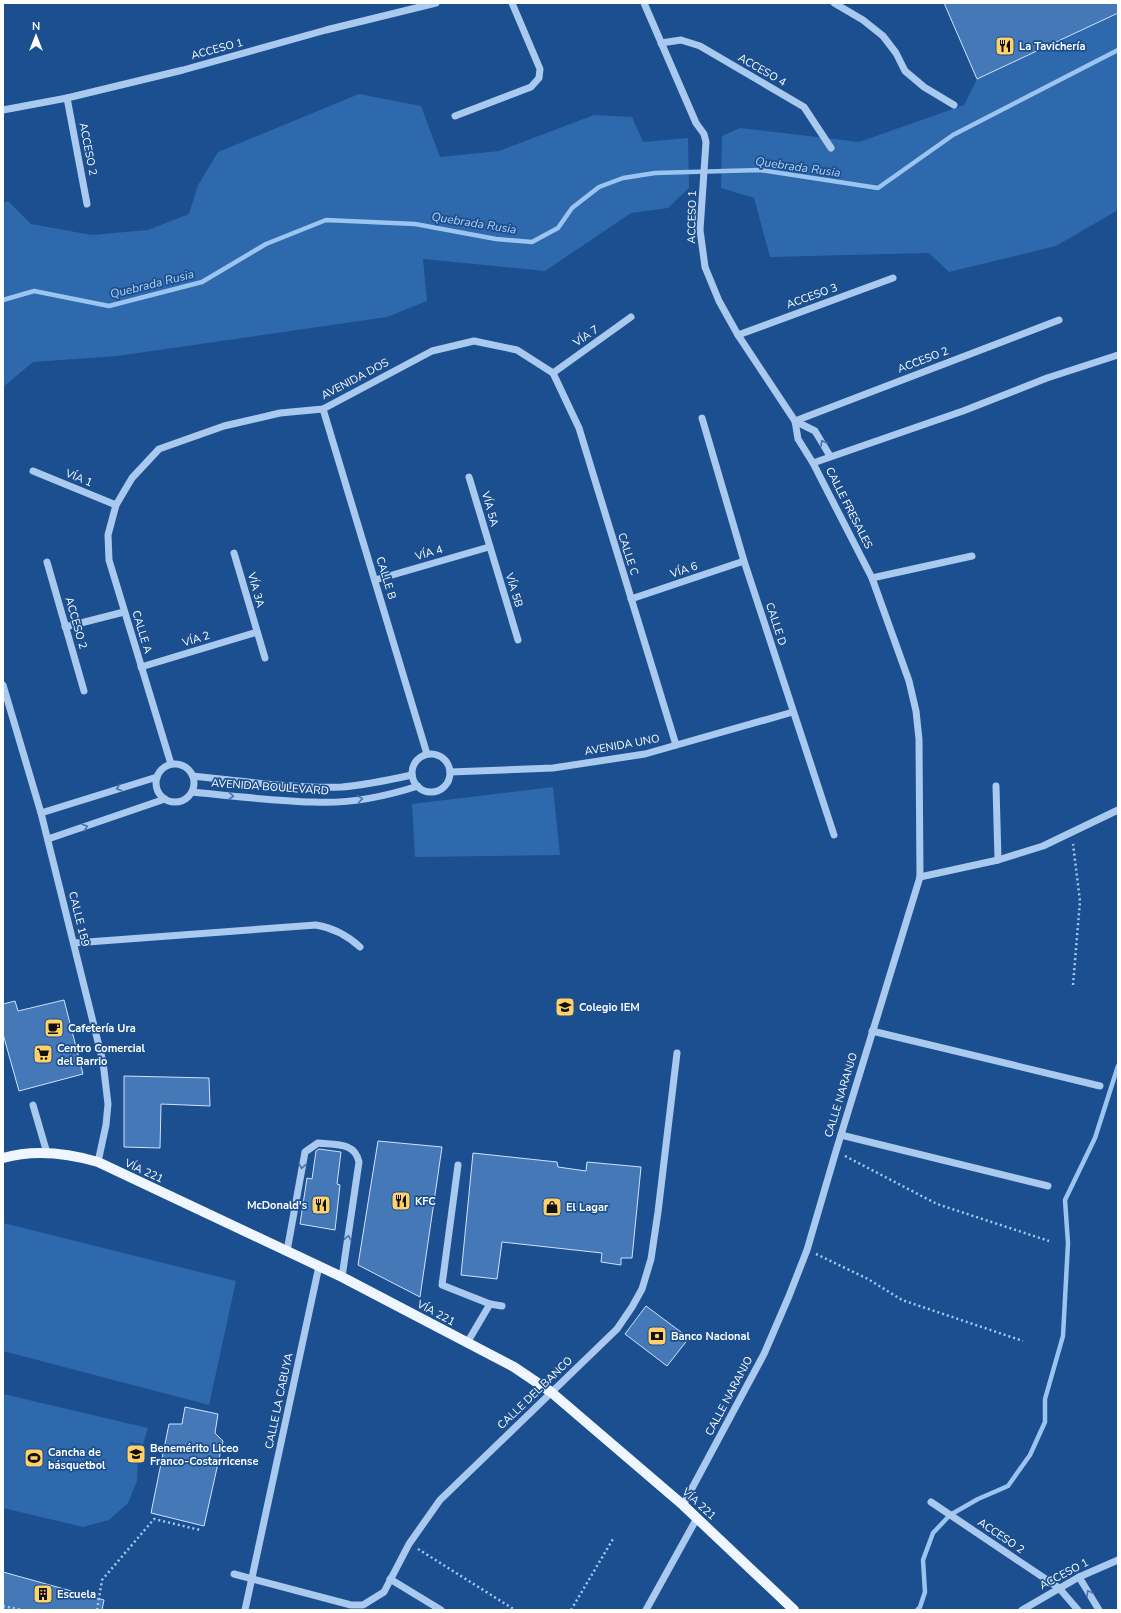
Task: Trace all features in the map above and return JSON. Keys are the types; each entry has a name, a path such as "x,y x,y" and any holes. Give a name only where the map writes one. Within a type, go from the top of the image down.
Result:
{"main road":[{"name":"VÍA 221","path":"3,1158 16,1154 47,1153 76,1155 98,1162 342,1277 514,1368 551,1392 683,1505 794,1610"}],"street":[{"name":"ACCESO 1","path":"3,110 68,98 183,70 326,30 436,3"},
{"path":"455,116 531,87 539,78 540,69 512,3"},
{"name":"ACCESO 1","path":"644,3 696,122 704,134 706,147 700,230 705,266 718,301 738,335 795,421 798,438 813,463"},
{"path":"834,3 863,20 883,36 896,53 905,71 924,87 954,105"},
{"name":"ACCESO 4","path":"661,43 681,40 700,46 804,107 831,148"},
{"name":"ACCESO 2","path":"68,98 87,204"},
{"name":"ACCESO 3","path":"738,335 893,278"},
{"name":"VÍA 7","path":"553,373 631,317"},
{"name":"ACCESO 2","path":"795,421 1059,320"},
{"name":"AVENIDA DOS","path":"116,505 132,478 159,450 224,426 280,413 323,409 432,352 474,341 518,350 553,373"},
{"name":"CALLE FRESALES","path":"920,877 919,739 916,711 909,681 872,578 813,463 963,411 1047,378 1118,355"},
{"name":"CALLE C","path":"553,373 578,428 676,745"},
{"name":"CALLE B","path":"323,409 427,754"},
{"name":"CALLE D","path":"702,418 744,561 834,835"},
{"name":"ACCESO 1","path":"795,421 815,431 830,456"},
{"name":"VÍA 1","path":"33,471 116,505"},
{"name":"VÍA 5A","path":"469,477 489,547"},
{"name":"CALLE A","path":"116,505 108,535 109,560 171,764"},
{"name":"VÍA 4","path":"375,580 489,547"},
{"name":"VÍA 5B","path":"489,547 518,640"},
{"name":"VÍA 3A","path":"234,553 265,658"},
{"path":"872,578 972,556"},
{"name":"VÍA 6","path":"631,598 744,561"},
{"name":"ACCESO 2","path":"47,562 84,691"},
{"path":"65,627 124,612"},
{"name":"VÍA 2","path":"141,667 257,632"},
{"name":"CALLE 159","path":"3,685 41,812 103,1062 108,1104 106,1125 98,1162"},
{"name":"AVENIDA UNO","path":"450,772 553,768 645,754 793,712"},
{"path":"427,754 436,754 444,759 449,766 450,772 448,783 443,788 428,792 421,790 415,784 412,775 412,767 418,758 427,754"},
{"path":"171,764 180,764 188,768 193,776 194,786 192,792 187,798 180,801 172,802 165,799 159,793 156,785 156,777 162,768 171,764"},
{"name":"AVENIDA BOULEVARD","path":"193,776 286,785 342,787 376,783 412,775"},
{"path":"41,812 156,777"},
{"name":"AVENIDA BOULEVARD","path":"192,792 314,802 350,801 394,794 418,786"},
{"path":"996,786 998,860"},
{"path":"48,839 165,799"},
{"path":"920,877 998,860 1043,846 1118,810"},
{"name":"CALLE NARANJO","path":"683,1505 764,1354 807,1250 872,1031 920,877"},
{"path":"74,943 316,925 330,927 350,938 360,947"},
{"path":"872,1031 1100,1086"},
{"name":"CALLE DEL BANCO","path":"234,1574 351,1605 363,1605 374,1599 384,1592 409,1544 440,1500 617,1329 642,1289 651,1259 677,1054"},
{"path":"33,1105 47,1153"},
{"path":"841,1135 1048,1186"},
{"path":"287,1251 305,1152 318,1143 346,1146 358,1155 359,1162 342,1277"},
{"path":"458,1165 442,1285 490,1304 502,1306"},
{"name":"CALLE LA CABUYA","path":"245,1610 319,1266"},
{"path":"467,1342 490,1304"},
{"name":"ACCESO 2","path":"931,1502 1059,1588 1078,1610"},
{"path":"646,1610 697,1518"},
{"name":"ACCESO 1","path":"1022,1610 1079,1577 1118,1560"},
{"path":"1079,1577 1099,1610"},
{"path":"390,1579 441,1610"}],"path":[{"path":"1072,833 1080,901 1073,985"},
{"path":"836,1151 937,1204 1049,1241"},
{"path":"807,1250 868,1279 902,1300 1023,1341"},
{"path":"96,1610 102,1580 154,1519 200,1530"},
{"path":"571,1610 613,1539"},
{"path":"409,1544 515,1610"},
{"path":"3,1606 22,1610"}],"shaded area":[{"path":"1118,13 1118,210 1056,246 949,272 929,253 770,257 754,198 721,188 722,136 740,128 859,142 964,105 977,79"},
{"path":"359,94 421,106 440,157 499,151 594,115 632,117 643,142 688,138 689,188 668,208 631,213 545,271 423,259 427,301 387,317 117,356 33,362 3,387 3,203 8,201 31,224 92,235 148,230 189,214 198,185 218,152"},
{"path":"553,787 560,855 415,857 412,804"},
{"path":"3,1223 236,1281 209,1405 3,1351"},
{"path":"3,1394 148,1428 143,1444 129,1442 138,1455 137,1481 128,1503 109,1520 83,1527 3,1508"}],"building":[{"name":"La Tavichería","path":"944,3 1118,3 1118,13 977,79"},
{"name":"Centro Comercial del Barrio","path":"64,1000 83,1074 19,1091 3,1034 3,1004 15,1001 18,1011"},
{"path":"124,1076 209,1078 210,1106 161,1104 160,1148 124,1147"},
{"name":"KFC","path":"378,1141 442,1147 420,1297 358,1265"},
{"name":"McDonald's","path":"319,1149 341,1152 337,1184 340,1185 335,1230 300,1224 307,1178 312,1179 316,1151"},
{"name":"El Lagar","path":"473,1153 557,1162 558,1167 586,1171 587,1162 641,1167 632,1258 621,1258 621,1265 601,1262 602,1253 502,1242 497,1279 461,1275"},
{"name":"Banco Nacional","path":"646,1306 689,1338 667,1366 625,1334"},
{"path":"185,1407 218,1414 215,1433 223,1441 204,1526 151,1513 169,1424 182,1424"},
{"name":"Escuela","path":"3,1572 104,1600 102,1610 3,1610"}],"waterway":[{"name":"Quebrada Rusia","path":"3,300 34,291 109,306 202,282 266,244 326,220 415,224 496,239 532,242 558,228 572,208 599,187 623,178 655,173 760,170 878,188 953,135 1118,50"},
{"path":"917,1610 920,1607 925,1592 923,1560 933,1533 950,1515 978,1499 1008,1486 1030,1455 1045,1422 1045,1399 1063,1336 1068,1243 1065,1200 1095,1138 1118,1066"}],"place":[{"name":"La Tavichería","path":"1005,46"},
{"name":"Colegio IEM","path":"565,1007"},
{"name":"Cafetería Ura","path":"54,1028"},
{"name":"Centro Comercial del Barrio","path":"43,1054"},
{"name":"KFC","path":"401,1201"},
{"name":"McDonald's","path":"321,1205"},
{"name":"El Lagar","path":"552,1207"},
{"name":"Banco Nacional","path":"657,1336"},
{"name":"Benemérito Liceo Franco-Costarricense","path":"136,1454"},
{"name":"Cancha de básquetbol","path":"34,1458"},
{"name":"Escuela","path":"43,1594"}]}
